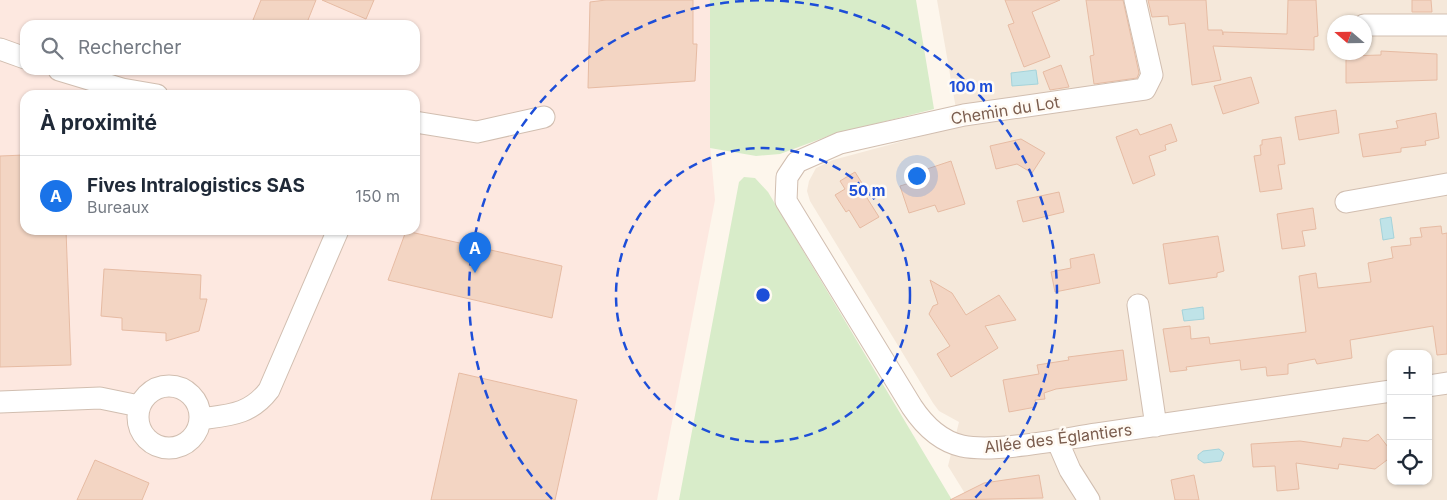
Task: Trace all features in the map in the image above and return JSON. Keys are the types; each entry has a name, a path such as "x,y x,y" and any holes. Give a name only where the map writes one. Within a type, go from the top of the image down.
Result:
{"street":[{"name":"Chemin du Lot","path":"787,177 797,162 840,143 964,115 1144,89 1152,75 1135,0"},
{"path":"1372,26 1447,25"},
{"path":"0,48 20,56"},
{"path":"76,75 128,90"},
{"path":"420,123 477,132 544,117"},
{"name":"Allée des Églantiers","path":"787,177 785,192 791,210 922,420 946,440 971,447 983,448 1057,440 1387,393"},
{"path":"1346,202 1447,184"},
{"path":"200,419 250,409 269,390 336,235"},
{"path":"1138,305 1156,426"},
{"path":"1432,385 1447,383"},
{"path":"160,386 180,387 195,400 200,419 198,430 188,442 173,448 162,448 152,444 144,437 137,417 139,406 144,397 160,386"},
{"path":"0,402 100,398 139,406"},
{"path":"1057,440 1070,470 1089,500"}],"shaded area":[{"path":"0,0 710,0 710,144 715,200 657,500 0,500"},
{"path":"937,0 1447,0 1447,500 969,500 948,466 959,422 939,411 933,403 810,201 807,191 809,181 816,168 833,160 959,126"}],"green space":[{"path":"710,0 916,0 934,109 831,135 780,154 756,156 710,148"},
{"path":"744,177 755,178 768,192 952,500 679,500 739,182"}],"water":[{"path":"1036,70 1038,84 1012,86 1011,73"},
{"path":"1391,217 1394,238 1383,240 1380,219"},
{"path":"1203,307 1204,319 1184,321 1182,310"},
{"path":"1219,449 1224,453 1221,461 1204,463 1198,459 1198,455 1203,451"}],"building":[{"path":"261,0 316,0 308,20 253,20"},
{"path":"322,0 374,0 366,19"},
{"path":"606,0 693,0 693,44 697,44 695,81 588,88 590,2"},
{"path":"1005,0 1060,0 1032,12 1050,57 1024,67 1008,25 1014,23"},
{"path":"1086,0 1123,0 1139,73 1137,78 1094,84 1090,56 1094,55"},
{"path":"1148,0 1206,0 1208,30 1222,30 1223,35 1223,32 1287,34 1288,0 1316,0 1318,36 1314,37 1314,50 1213,46 1221,80 1192,85 1185,23 1169,25 1168,16 1152,17"},
{"path":"1412,0 1431,0 1432,12 1412,12"},
{"path":"1381,51 1437,54 1437,80 1346,83 1346,60 1372,60 1372,55 1381,55"},
{"path":"1061,65 1069,87 1050,90 1043,72"},
{"path":"1251,77 1259,103 1223,114 1214,86"},
{"path":"1336,110 1339,133 1299,140 1295,117"},
{"path":"1436,113 1439,138 1425,141 1426,145 1401,148 1401,152 1363,157 1359,134 1398,128 1396,121"},
{"path":"1171,124 1177,141 1165,145 1166,150 1149,156 1155,175 1133,184 1116,137 1137,129 1140,135"},
{"path":"1281,137 1285,164 1278,165 1282,189 1260,192 1254,156 1261,155 1260,145 1262,145 1262,140"},
{"path":"1021,139 1045,153 1032,173 1017,164 996,169 990,146"},
{"path":"20,155 20,235 66,235 71,365 0,367 0,156"},
{"path":"951,161 965,204 938,212 935,205 909,213 900,186 926,178 924,170"},
{"path":"855,172 865,188 862,190 879,217 860,228 849,210 846,212 835,195 845,189 840,181"},
{"path":"1059,192 1064,212 1023,222 1017,201"},
{"path":"1313,208 1316,229 1302,231 1305,246 1282,249 1277,214"},
{"path":"1441,226 1442,234 1447,233 1447,354 1437,355 1433,326 1350,340 1352,358 1317,364 1315,359 1288,364 1288,374 1267,376 1266,367 1241,370 1240,360 1186,367 1187,370 1170,372 1163,329 1190,326 1191,339 1209,337 1210,344 1306,332 1299,276 1316,273 1318,288 1371,282 1368,263 1393,258 1391,247 1411,245 1410,238 1422,237 1420,228"},
{"path":"420,234 562,266 552,318 388,280 405,235"},
{"path":"1218,236 1224,271 1217,273 1217,277 1169,284 1163,244"},
{"path":"1094,254 1100,283 1055,292 1051,272 1071,268 1070,259"},
{"path":"104,269 201,275 200,299 207,299 199,331 166,341 166,333 122,330 122,318 101,316"},
{"path":"930,280 952,293 966,315 999,295 1016,320 985,326 998,348 951,377 937,354 950,346 929,314 933,306 938,304"},
{"path":"1123,350 1127,380 1056,389 1044,393 1045,399 1035,400 1036,407 1009,412 1003,380 1039,374 1037,365 1069,360 1068,357"},
{"path":"459,373 577,400 555,500 431,500"},
{"path":"1378,434 1387,446 1387,460 1375,469 1339,464 1338,469 1296,463 1299,489 1277,491 1275,466 1253,467 1251,444 1300,441 1341,447 1343,438 1368,441"},
{"path":"95,460 149,483 142,500 77,500"},
{"path":"1039,475 1043,498 950,500 984,483"},
{"path":"1194,475 1199,500 1175,500 1171,480"}],"place":[{"name":"Fives Intralogistics SAS","path":"475,273"}]}
